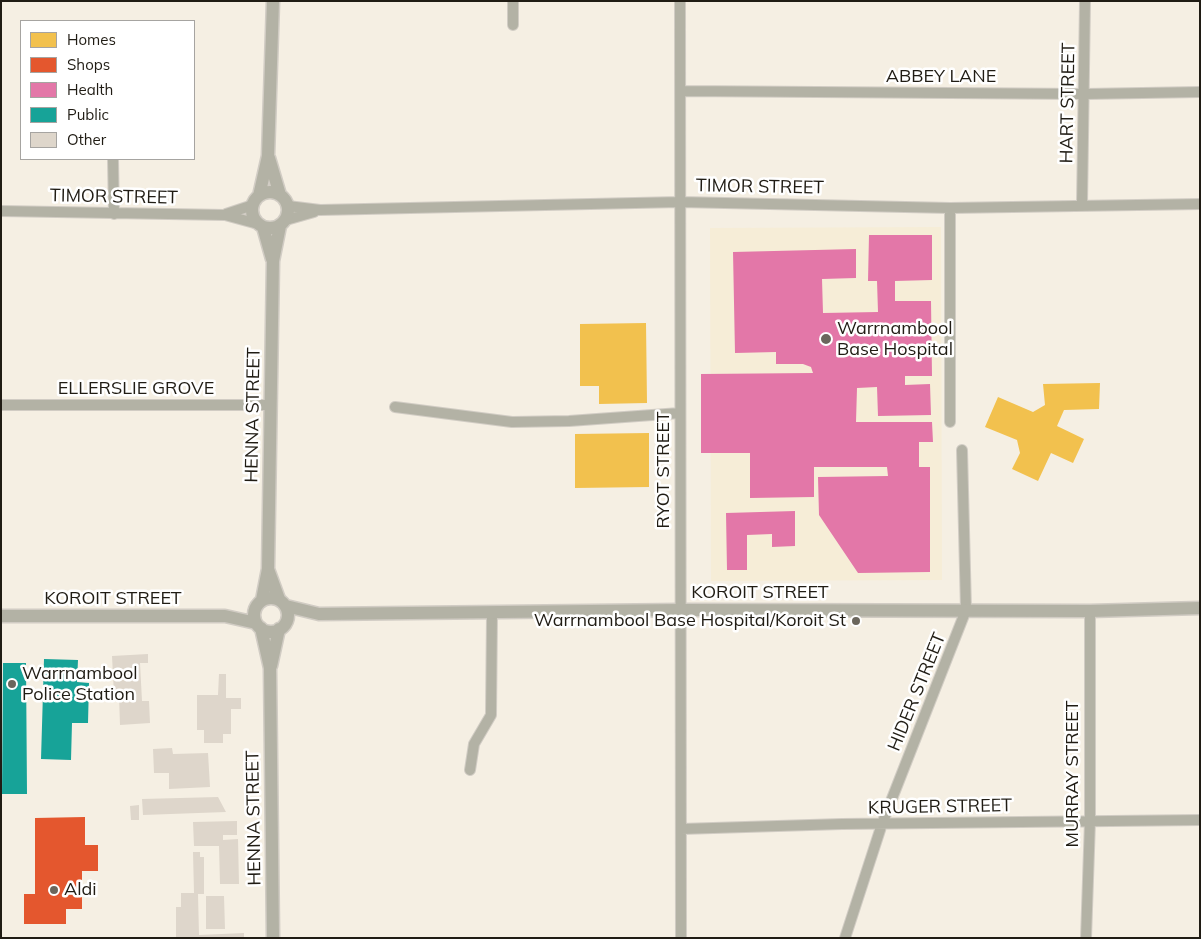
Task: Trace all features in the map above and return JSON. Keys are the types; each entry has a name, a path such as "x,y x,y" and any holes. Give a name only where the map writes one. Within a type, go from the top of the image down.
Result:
{"street":[{"path":"268,156 280,195 288,206 283,223 269,228 260,225 253,215 268,156 273,1"},
{"path":"513,1 513,25"},
{"name":"RYOT STREET","path":"680,1 682,91 680,202 681,938"},
{"name":"HART STREET","path":"1082,205 1085,1"},
{"name":"ABBEY LANE","path":"682,91 1085,94 1200,92"},
{"path":"113,160 114,214"},
{"path":"256,201 267,192 280,195"},
{"name":"TIMOR STREET","path":"225,215 256,201"},
{"name":"TIMOR STREET","path":"288,206 320,210 680,202 950,208 1200,204"},
{"path":"950,208 950,422"},
{"name":"TIMOR STREET","path":"283,223 320,210"},
{"name":"TIMOR STREET","path":"1,211 225,215 260,225"},
{"name":"HENNA STREET","path":"260,602 268,569 273,261 283,223"},
{"name":"HENNA STREET","path":"260,225 273,261"},
{"name":"ELLERSLIE GROVE","path":"1,405 271,405"},
{"path":"395,407 512,422 568,421 680,413"},
{"name":"HIDER STREET","path":"845,938 882,824 966,610 962,450"},
{"name":"HENNA STREET","path":"268,569 282,603"},
{"path":"268,598 282,603 288,615 282,627 270,631 258,626 254,614 260,602 268,598"},
{"name":"KOROIT STREET","path":"225,616 260,602"},
{"name":"KOROIT STREET","path":"282,603 319,614 681,610 1090,611 1200,608"},
{"name":"MURRAY STREET","path":"1086,938 1090,821 1090,611"},
{"path":"470,770 474,744 491,715 492,613"},
{"name":"KOROIT STREET","path":"282,627 319,614"},
{"name":"KOROIT STREET","path":"1,616 225,616 258,626"},
{"name":"HENNA STREET","path":"258,626 270,668 273,938"},
{"name":"HENNA STREET","path":"270,668 282,627"},
{"name":"KRUGER STREET","path":"681,829 882,824 1200,820"}],"shaded area":[{"name":"Warrnambool Base Hospital","path":"941,227 942,580 711,581 710,228"}],"building: Homes":[{"path":"646,323 647,403 599,404 599,386 580,386 580,324"},
{"path":"1100,383 1099,409 1064,410 1057,426 1084,439 1073,463 1051,453 1038,481 1012,469 1020,453 1017,440 985,427 998,397 1033,412 1045,405 1043,384"},
{"path":"649,433 649,487 575,488 575,434"}],"building: Shops":[{"path":"85,817 85,845 98,845 98,871 82,871 82,909 66,909 66,924 24,924 24,894 35,894 35,818"}],"building: Health":[{"name":"Warrnambool Base Hospital","path":"869,235 932,235 932,280 895,281 895,301 931,301 932,376 905,376 905,385 930,384 931,415 878,416 877,387 857,388 856,422 932,422 933,442 919,442 919,467 930,467 930,572 858,573 819,515 818,477 888,476 887,467 814,467 814,497 750,498 750,453 701,453 701,374 813,373 811,367 803,364 776,364 776,352 735,353 733,252 856,249 856,278 822,279 823,313 878,312 877,281 868,281"},
{"path":"795,511 795,546 772,547 772,534 747,535 747,570 727,570 726,513"}],"building: Public":[{"path":"44,659 78,660 77,682 89,683 88,723 72,723 71,760 41,759"},
{"path":"3,663 26,663 27,794 2,794"}],"building: Other":[{"path":"148,654 148,663 140,663 142,701 149,701 150,723 120,725 119,696 114,695 112,656"},
{"path":"219,674 226,674 226,698 241,698 241,709 231,709 231,734 223,734 223,743 204,743 204,730 197,730 197,695 218,695"},
{"path":"172,748 173,754 208,753 210,787 169,789 169,773 154,773 153,749"},
{"path":"218,797 226,812 143,815 142,799"},
{"path":"139,805 139,820 131,820 130,806"},
{"path":"237,821 237,835 223,835 223,840 238,839 239,884 220,884 219,846 194,846 193,822"},
{"path":"193,852 200,852 200,857 204,857 204,894 198,894 199,935 244,933 244,938 176,938 176,907 181,907 181,893 194,893"},
{"path":"206,896 224,896 225,929 206,929"}],"place":[{"name":"Warrnambool Base Hospital","path":"826,339"},
{"name":"Warrnambool Base Hospital/Koroit St","path":"856,621"},
{"name":"Warrnambool Police Station","path":"12,684"},
{"name":"Aldi","path":"54,890"}]}
